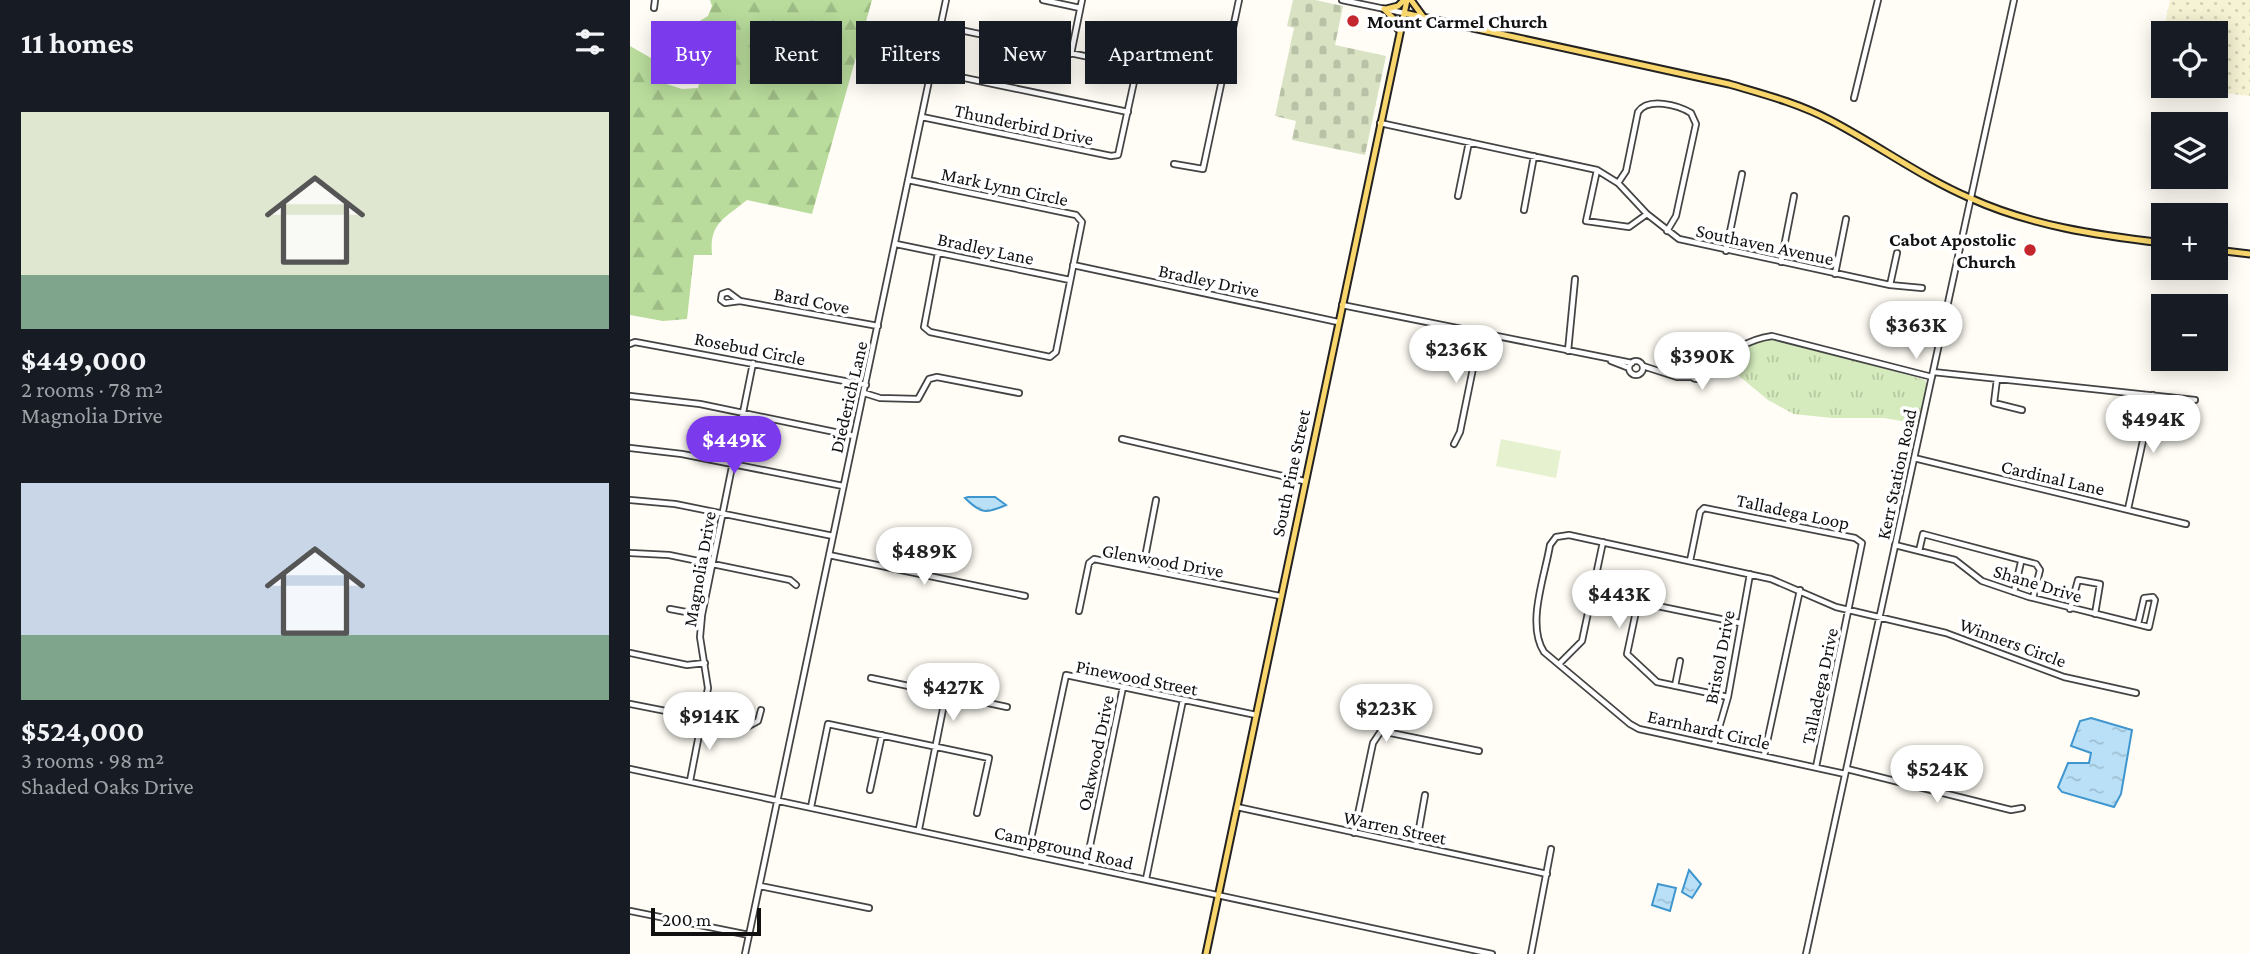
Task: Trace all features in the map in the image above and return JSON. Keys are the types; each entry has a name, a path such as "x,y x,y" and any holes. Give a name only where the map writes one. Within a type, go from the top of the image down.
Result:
{"main road":[{"path":"1384,9 1396,7 1407,0 1424,18"},
{"name":"South Pine Street","path":"1206,954 1379,122 1407,0"},
{"path":"1384,9 1394,19 1399,31 1408,21 1424,18"},
{"path":"1404,13 1729,84 1781,99 1827,118 1972,199 2022,218 2071,231 2151,241"},
{"path":"2228,251 2250,254"}],"street":[{"path":"654,0 654,8"},
{"name":"Diederich Lane","path":"942,21 946,0"},
{"path":"1043,0 1080,8"},
{"path":"1082,0 1071,54 1085,57"},
{"path":"1174,164 1203,169 1239,0"},
{"path":"1342,0 1404,13"},
{"path":"1854,98 1878,0"},
{"name":"Kerr Station Road","path":"1806,954 2014,0"},
{"path":"965,78 1128,112"},
{"name":"Diederich Lane","path":"745,954 928,84"},
{"name":"Thunderbird Drive","path":"922,117 1111,156 1120,150 1134,84"},
{"path":"1618,183 1626,171 1638,112 1643,106 1652,103 1691,113 1696,124 1676,216 1667,231"},
{"name":"Southaven Avenue","path":"1379,122 1597,170 1618,183 1647,214 1679,239 1835,274 1890,285 1922,288"},
{"path":"1458,195 1469,142"},
{"path":"1524,210 1534,156"},
{"path":"1597,170 1586,221 1629,227 1647,214"},
{"path":"1726,251 1742,174"},
{"name":"Mark Lynn Circle","path":"908,180 1076,215 1082,222 1056,352 1050,357 930,332 924,327 938,253"},
{"path":"1781,262 1794,196"},
{"path":"1835,274 1846,219"},
{"name":"Bradley Lane","path":"896,244 1070,280"},
{"path":"1890,285 1897,253"},
{"name":"Bradley Drive","path":"1073,265 1338,322"},
{"path":"1567,351 1575,279"},
{"name":"Bard Cove","path":"740,301 878,326"},
{"path":"1342,305 1630,365 1639,362 1643,369 1677,377 1691,374 1699,379 1719,360 1748,342 1772,337 1932,375 1997,379 2195,400"},
{"path":"1454,444 1460,432 1480,334"},
{"name":"Rosebud Circle","path":"630,344 635,342 866,385"},
{"path":"1691,374 1693,366 1719,360"},
{"name":"Magnolia Drive","path":"690,781 708,688 700,637 702,615 753,363"},
{"path":"1630,365 1635,375 1643,369"},
{"path":"1701,366 1704,374"},
{"path":"864,393 880,398 918,400 929,379 937,377 1019,393"},
{"path":"1997,379 1994,404 2022,410"},
{"path":"2128,509 2153,395"},
{"path":"630,396 743,413 854,436"},
{"path":"1122,439 1304,481"},
{"path":"630,449 733,463 843,486"},
{"name":"Cardinal Lane","path":"1914,458 2186,524"},
{"path":"630,500 675,504 832,536"},
{"path":"1143,568 1156,500"},
{"name":"Talladega Loop","path":"1690,561 1700,512 1704,508 1855,538 1862,543 1863,550 1849,610"},
{"name":"Earnhardt Circle","path":"1880,617 1821,601 1800,590 1750,574 1562,534 1550,545 1536,632 1544,652 1639,729 2011,810 2022,808"},
{"path":"1919,551 1923,534 2036,565 2040,570 2033,598"},
{"path":"1559,664 1582,641 1603,542"},
{"name":"Shane Drive","path":"1895,545 1955,560 1982,580 2014,592 2138,624"},
{"path":"630,553 669,555 790,580 796,585"},
{"path":"829,555 1025,596"},
{"name":"Glenwood Drive","path":"1079,611 1092,560 1280,596"},
{"path":"2014,592 2021,562"},
{"name":"Bristol Drive","path":"1714,745 1728,697 1750,574"},
{"path":"2070,608 2078,580 2082,578 2100,584 2095,614"},
{"path":"1763,756 1800,590"},
{"path":"2144,597 2153,597 2155,600 2149,627 2138,624 2144,597"},
{"path":"1728,697 1657,682 1628,657 1638,602 1740,623"},
{"path":"670,609 702,615"},
{"name":"Talladega Drive","path":"1815,767 1849,610"},
{"name":"Winners Circle","path":"1880,617 1947,633 2064,677 2136,693"},
{"path":"630,653 687,665 705,663"},
{"path":"1675,686 1680,662"},
{"name":"Pinewood Street","path":"1028,853 1066,675 1256,715"},
{"path":"871,678 1007,707"},
{"name":"Oakwood Drive","path":"1086,865 1123,687"},
{"path":"919,829 946,694"},
{"path":"1146,879 1183,700"},
{"path":"630,704 747,727 758,721 761,710"},
{"path":"811,807 828,724 989,758 978,813"},
{"path":"1354,833 1373,743 1381,731 1479,751"},
{"path":"870,790 882,735"},
{"name":"Campground Road","path":"630,769 1492,954"},
{"path":"1416,846 1425,795"},
{"name":"Warren Street","path":"1237,807 1547,874"},
{"path":"1531,954 1551,849"},
{"path":"760,886 869,908"},
{"path":"630,911 749,935"}],"shaded area":[{"path":"2170,0 2250,0 2250,96 2228,93 2228,21 2166,21"}],"green space":[{"path":"710,0 872,0 866,21 856,21 856,57 812,214 747,200 725,217 716,229 712,255 694,255 687,319 663,321 630,315 630,46 651,58 651,84 666,84 682,89 698,88 699,84 736,84 736,21 700,21 708,16 712,6"},
{"path":"1293,0 1315,0 1343,6 1335,45 1386,56 1365,155 1292,140 1296,121 1275,116 1294,28 1287,26"},
{"path":"1776,338 1925,380 1928,386 1919,424 1884,418 1832,418 1794,414 1768,400 1738,375 1728,355 1761,339"},
{"path":"1501,439 1561,451 1556,478 1496,466"}],"water":[{"path":"995,497 1006,505 984,511 965,498"},
{"path":"2091,718 2132,730 2121,794 2114,807 2062,792 2058,787 2068,763 2089,763 2091,753 2071,746 2080,721"},
{"path":"1689,870 1701,884 1692,898 1682,892"},
{"path":"1658,884 1676,888 1670,911 1652,905"}],"place":[{"name":"Mount Carmel Church","path":"1353,21"},
{"name":"Cabot Apostolic Church","path":"2030,250"}]}
